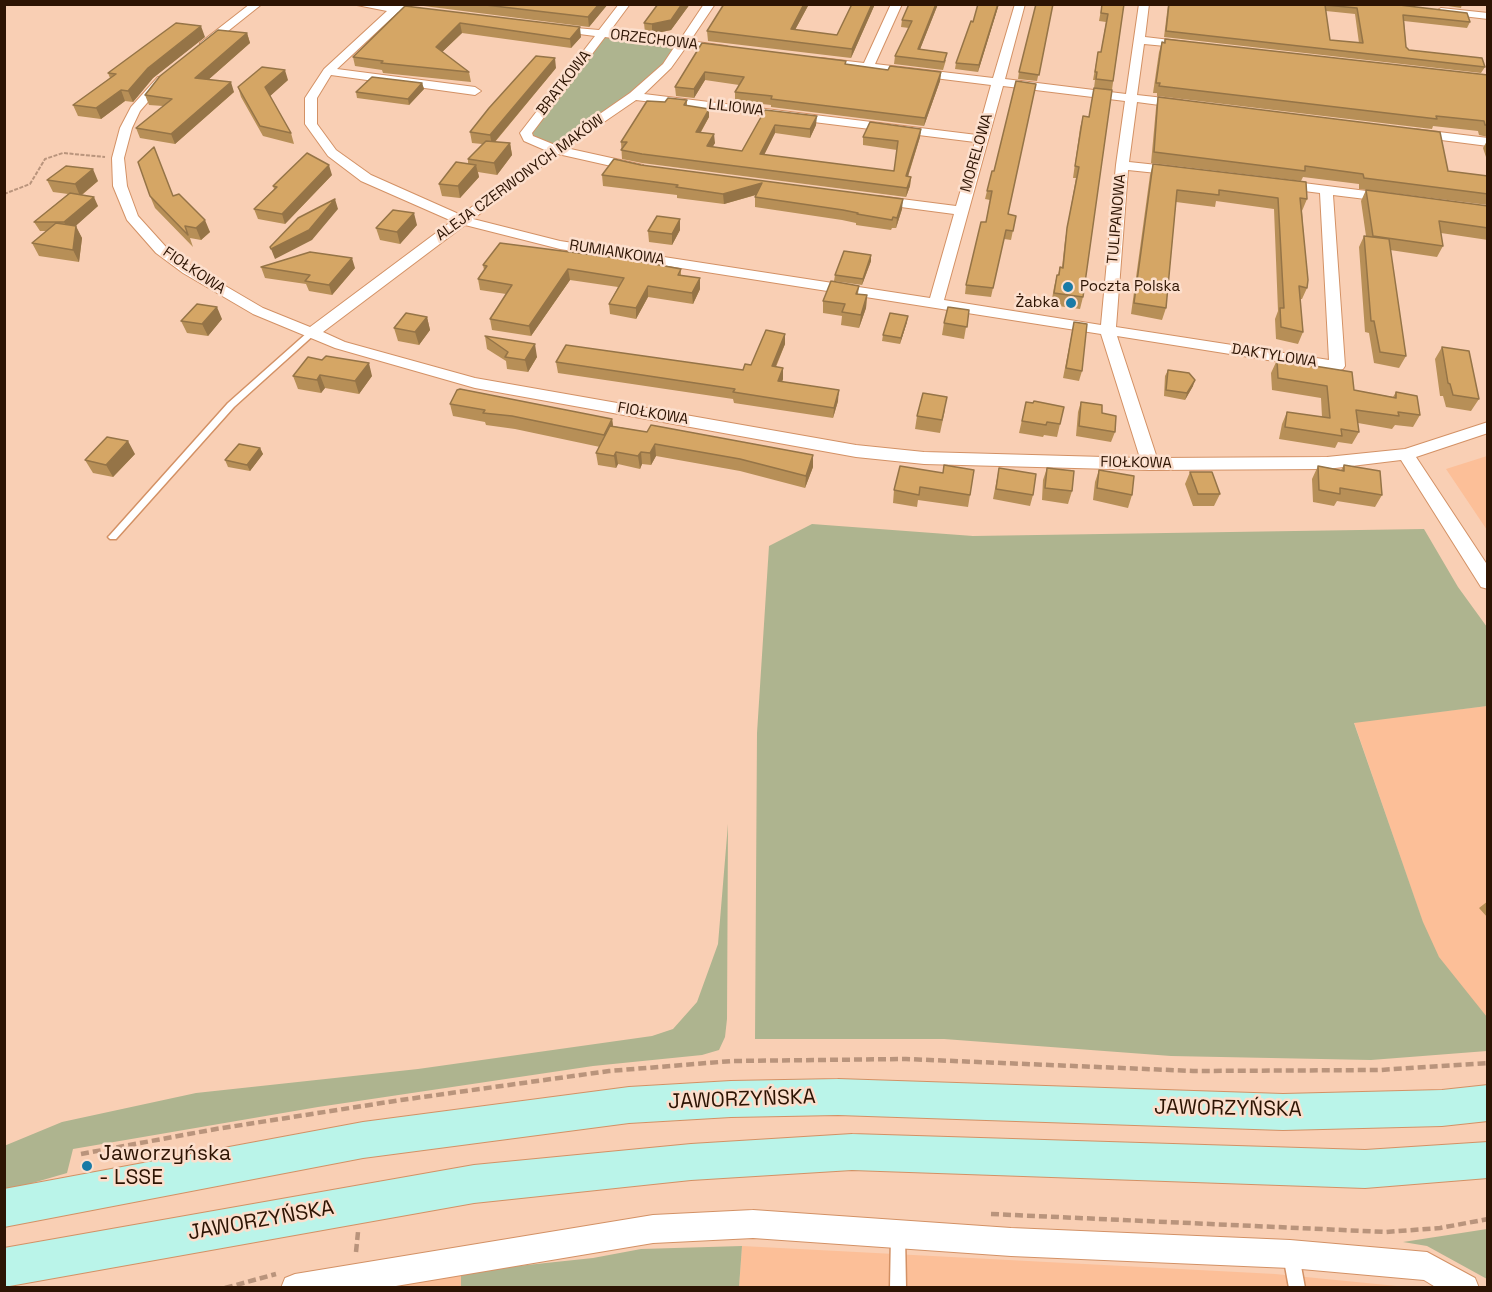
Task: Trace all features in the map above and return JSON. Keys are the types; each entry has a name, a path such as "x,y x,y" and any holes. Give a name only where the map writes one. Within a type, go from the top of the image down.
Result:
{"main road":[{"name":"JAWORZYŃSKA","path":"4,1208 363,1140 629,1105 731,1099 838,1097 1283,1112 1442,1108 1488,1103"},
{"name":"JAWORZYŃSKA","path":"4,1268 474,1184 691,1162 852,1152 1365,1169 1488,1160"}],"street":[{"path":"191,56 256,4"},
{"path":"357,4 399,7 419,12"},
{"name":"BRATKOWA","path":"556,150 535,142 528,138 526,133 625,4"},
{"name":"ALEJA CZERWONYCH MAKÓW","path":"310,334 556,150 634,96 667,66 710,4"},
{"path":"868,66 897,4"},
{"name":"MORELOWA","path":"936,303 1020,4"},
{"name":"TULIPANOWA","path":"1144,4 1122,165 1108,331 1150,464"},
{"path":"1432,10 1488,16 1484,4"},
{"name":"RUMIANKOWA","path":"399,7 328,71 311,98 311,124 332,153 366,178 461,220 560,245 1108,331"},
{"name":"ORZECHOWA","path":"545,27 740,51"},
{"path":"1139,40 1197,46"},
{"path":"810,59 1191,105"},
{"name":"FIOŁKOWA","path":"172,70 158,82 135,110 126,128 118,158 120,186 132,217 161,250 231,296 258,311 310,334 384,360 475,383 856,451 924,458 1150,464 1327,463 1406,454 1488,427"},
{"path":"328,71 475,91"},
{"name":"LILIOWA","path":"634,96 981,139"},
{"path":"1404,132 1488,142"},
{"path":"556,150 654,171"},
{"path":"1122,165 1190,173"},
{"path":"1269,183 1407,200"},
{"name":"DAKTYLOWA","path":"1108,331 1337,366 1326,190"},
{"path":"867,199 961,211"},
{"path":"1406,454 1488,582"},
{"path":"295,1287 652,1229 753,1224 1011,1242 1290,1254 1427,1266 1465,1287"}],"lane":[{"path":"113,537 231,405 310,334"},
{"path":"898,1234 898,1287"},
{"path":"1290,1254 1297,1287"}],"path":[{"path":"4,194 30,184 45,159 63,153 118,158"},
{"path":"81,1154 216,1129 365,1107"}],"shaded area":[{"path":"1488,456 1487,530 1446,469"},
{"path":"1487,706 1487,1049 1467,1051 1354,722"},
{"path":"742,1246 1275,1274 1407,1287 739,1288"},
{"path":"461,1272 461,1287 371,1287"}],"green space":[{"path":"602,34 682,44 666,66 556,149 529,138"},
{"path":"812,524 973,536 1424,529 1458,587 1487,627 1487,706 1354,723 1423,922 1439,957 1487,1017 1487,1051 1371,1060 1171,1056 944,1039 755,1039 757,733 769,546"},
{"path":"728,824 727,1019 725,1037 719,1050 702,1055 593,1066 318,1107 73,1149 67,1173 5,1191 4,1146 62,1122 196,1093 418,1069 652,1036 673,1029 697,1002 718,944"},
{"path":"1487,1229 1487,1279 1427,1246 1403,1242"},
{"path":"742,1246 739,1287 461,1287 461,1272 593,1258 641,1249"}],"building":[{"path":"477,4 599,4 588,17"},
{"path":"658,4 682,4 671,20 652,24 644,23"},
{"path":"724,4 804,4 791,29 837,35 852,4 872,4 852,49 707,31"},
{"path":"909,4 936,4 918,49 947,53 944,62 895,56 912,21 902,20"},
{"path":"978,4 998,4 979,65 956,63 971,21 973,22"},
{"path":"1036,4 1053,4 1039,75 1019,72"},
{"path":"1102,4 1124,4 1113,81 1096,79 1097,72 1095,72 1108,14 1101,13"},
{"path":"1169,4 1391,4 1467,13 1470,22 1403,15 1406,47 1409,50 1482,58 1485,67 1166,31","holes":["1325,5 1357,8 1363,43 1330,40"]},
{"path":"405,6 580,27 570,39 460,23 436,47 469,72 381,63 383,61 353,57"},
{"path":"176,23 201,26 148,68 128,91 121,90 96,108 73,105 116,74 108,73"},
{"path":"218,30 247,33 195,78 231,82 171,134 136,128 172,99 145,95 160,76"},
{"path":"1165,39 1488,75 1488,125 1485,125 1484,121 1436,116 1437,119 1159,86 1160,83 1156,83 1162,42 1165,43"},
{"path":"702,43 846,61 845,64 888,70 890,66 941,72 925,118 771,99 772,96 735,92 744,77 705,72 694,89 675,87"},
{"path":"536,56 555,58 490,135 470,132 489,108"},
{"path":"262,67 285,70 265,87 291,133 260,126 238,87"},
{"path":"372,77 422,83 408,99 356,92"},
{"path":"1016,81 1036,84 1008,214 1016,216 1013,231 1006,230 993,288 966,285 981,222 986,222 992,191 987,191"},
{"path":"1094,88 1112,90 1083,297 1054,293 1057,275 1059,275 1060,267 1063,268 1067,228 1079,167 1075,166 1083,116 1089,117"},
{"path":"1158,97 1440,132 1448,171 1488,176 1488,194 1364,178 1363,174 1305,166 1305,171 1154,152"},
{"path":"668,98 687,100 684,105 709,109 696,132 714,134 707,146 742,151 765,110 817,116 810,129 775,125 760,154 894,171 898,141 863,137 870,122 921,129 906,176 911,177 907,188 621,150 627,142 621,142 647,101 665,102"},
{"path":"486,141 510,143 494,163 468,159"},
{"path":"154,147 173,196 179,194 205,220 196,228 185,226 188,235 150,196 138,162"},
{"path":"307,153 329,165 282,214 254,209 277,187 273,186"},
{"path":"614,159 641,165 903,199 897,218 893,217 892,220 755,197 762,183 723,194 676,187 678,185 602,175"},
{"path":"456,162 476,165 458,186 439,184"},
{"path":"1153,164 1306,182 1307,199 1300,198 1308,280 1307,288 1299,286 1303,332 1281,327 1280,308 1284,308 1278,198 1219,190 1219,195 1177,190 1166,308 1134,303"},
{"path":"66,166 93,169 75,184 47,180"},
{"path":"1366,190 1488,206 1488,228 1439,221 1443,246 1373,236"},
{"path":"70,193 94,197 64,222 34,222"},
{"path":"335,199 309,230 271,249 270,247 298,218"},
{"path":"393,210 414,213 397,232 376,228"},
{"path":"657,216 680,219 672,234 648,231"},
{"path":"56,223 76,226 73,250 32,243"},
{"path":"1364,236 1389,239 1406,356 1380,352 1374,321 1371,321"},
{"path":"500,243 632,260 681,269 678,275 700,278 692,293 648,286 636,308 609,304 624,278 568,269 529,326 490,319 512,285 478,279 487,266 483,265"},
{"path":"844,251 871,255 863,279 835,275"},
{"path":"310,252 352,258 329,285 305,281 310,275 261,267"},
{"path":"831,281 859,286 856,294 867,295 861,315 842,312 845,304 823,301"},
{"path":"197,304 217,307 202,324 181,321"},
{"path":"948,307 969,310 967,327 944,323"},
{"path":"406,313 427,317 415,332 394,328"},
{"path":"890,313 908,316 901,338 883,335"},
{"path":"1074,322 1087,324 1082,371 1066,368"},
{"path":"766,330 785,334 772,366 783,368 778,381 839,390 834,408 733,392 735,389 556,362 566,345 743,370 745,364 751,365"},
{"path":"485,336 535,344 525,360 505,357 508,352"},
{"path":"1442,347 1469,351 1479,399 1453,395 1448,383"},
{"path":"326,356 369,363 355,381 320,375 317,380 293,376 308,357 322,360"},
{"path":"1277,360 1352,372 1354,390 1396,398 1396,392 1417,396 1420,415 1398,412 1399,416 1356,410 1359,432 1341,429 1342,436 1285,427 1287,412 1330,418 1327,386 1278,378"},
{"path":"1168,370 1189,373 1195,380 1187,393 1166,390"},
{"path":"457,390 612,419 604,435 512,416 483,413 485,410 450,404"},
{"path":"923,393 947,397 942,420 917,416"},
{"path":"1034,401 1064,407 1060,424 1047,422 1046,425 1022,421 1026,402 1033,403"},
{"path":"1081,402 1102,405 1102,413 1116,416 1115,432 1079,426"},
{"path":"651,425 813,455 806,476 740,459 655,444 650,453 641,452 638,456 616,452 614,456 596,453 610,426 647,432"},
{"path":"107,437 128,441 106,465 85,460"},
{"path":"239,444 260,448 247,465 225,460"},
{"path":"944,465 974,470 970,495 920,487 919,495 894,490 900,466 943,473"},
{"path":"1344,465 1380,471 1382,495 1340,488 1340,494 1319,490 1318,466 1344,471"},
{"path":"999,468 1036,474 1033,495 996,489"},
{"path":"1047,468 1074,471 1072,491 1045,488"},
{"path":"1099,470 1134,476 1132,495 1097,488"},
{"path":"1190,472 1212,472 1220,494 1198,494"}],"place":[{"name":"Poczta Polska","path":"1068,287"},
{"name":"Żabka","path":"1071,303"},
{"name":"Jaworzyńska - LSSE","path":"87,1166"}]}
